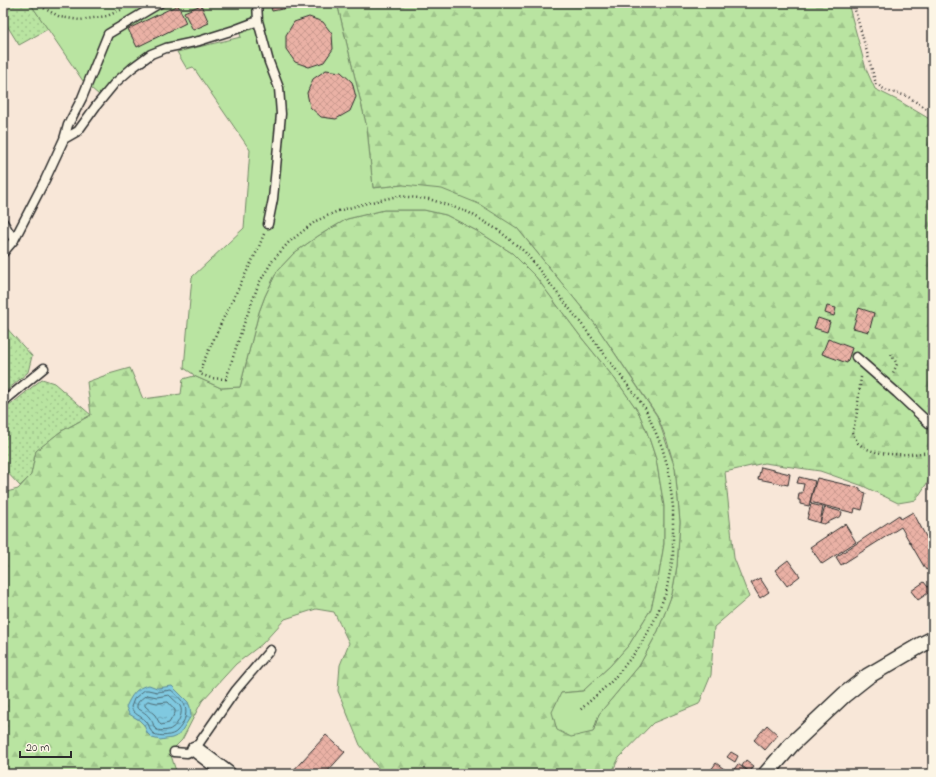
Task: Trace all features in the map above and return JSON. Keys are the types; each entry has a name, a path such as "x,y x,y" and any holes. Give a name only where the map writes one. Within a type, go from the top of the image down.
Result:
{"street":[{"path":"766,774 791,745 844,695 868,676 933,639"},
{"path":"195,749 228,774"}],"lane":[{"path":"3,253 14,240 45,180 64,139 68,126 82,98 108,34 160,3"},
{"path":"257,3 258,21 269,62 279,88 280,107 273,199 268,224"},
{"path":"64,139 78,131 114,84 151,54 166,48 234,30 258,21"},
{"path":"3,222 14,240"},
{"path":"856,357 933,427"},
{"path":"3,402 44,368"},
{"path":"174,752 188,753 195,749 236,690 270,650"}],"path":[{"path":"38,3 42,8 60,18 80,20 107,16 125,8"},
{"path":"853,3 876,84 887,91 907,96 933,113"},
{"path":"268,224 258,249 220,326 202,366 200,374 211,378 226,379 259,283 273,260 289,242 316,221 363,204 398,196 429,199 468,212 498,230 525,252 644,408 662,447 668,468 673,507 673,556 666,593 653,624 638,649 612,681 580,710"},
{"path":"887,384 898,364 892,354"},
{"path":"864,364 860,380 856,420 852,432 857,442 871,451 890,454 933,452"}],"green space":[{"path":"3,3 30,3 48,29 19,45 3,19"},
{"path":"30,3 337,3 367,128 373,188 403,185 442,189 479,204 517,228 595,324 657,416 675,468 680,522 677,566 672,594 658,631 639,666 599,714 593,732 571,737 557,730 552,712 561,693 583,691 610,666 629,645 651,609 664,544 664,506 656,459 638,411 619,384 581,337 536,277 512,253 479,232 446,215 424,210 384,210 347,219 318,236 294,253 277,271 265,296 259,312 240,387 221,388 194,376 184,368 192,277 244,228 250,150 193,67 187,69 177,52 241,37 237,25 202,37 156,49 132,62 99,95 83,81"},
{"path":"337,3 848,3 866,69 875,89 933,121 933,474 916,500 898,503 863,486 820,471 764,463 725,472 734,558 749,597 714,627 711,675 699,704 653,723 619,758 611,774 383,774 360,745 338,691 340,665 349,643 334,612 316,609 285,619 262,644 236,664 202,701 182,740 170,752 175,768 179,774 3,774 3,493 18,489 31,475 36,451 60,432 91,415 87,382 130,368 143,399 181,394 183,379 194,376 221,388 240,387 259,312 277,271 294,253 318,236 347,219 384,210 424,210 446,215 479,232 512,253 536,277 581,337 619,384 638,411 647,432 656,459 664,506 664,544 651,609 629,645 610,666 583,691 561,693 593,732 599,714 639,666 658,631 672,594 677,566 680,522 675,468 657,415 595,324 517,228 403,185 373,188 367,128"},
{"path":"3,324 32,356 28,372 3,394"},
{"path":"42,379 54,383 91,415 60,432 36,451 31,475 20,486 3,468 3,411"}],"water":[{"path":"149,685 157,688 172,686 188,702 191,716 179,735 160,740 152,738 147,733 144,725 129,714 126,707 132,696 137,690"}],"building":[{"path":"270,3 303,3 303,5 272,11"},
{"path":"178,5 186,23 137,47 128,29"},
{"path":"201,5 209,23 193,30 184,12"},
{"path":"309,17 323,22 332,34 333,49 324,62 309,67 295,62 286,49 286,35 294,22"},
{"path":"326,70 341,72 352,82 356,97 350,111 336,119 321,117 310,107 307,93 313,79"},
{"path":"827,306 836,308 834,316 825,313"},
{"path":"859,308 874,313 869,332 853,328"},
{"path":"818,318 830,322 827,332 814,328"},
{"path":"828,339 852,348 847,363 822,354"},
{"path":"761,467 790,474 788,485 758,479"},
{"path":"799,477 815,481 809,506 800,504 800,500 798,500 799,493 802,493 804,484 797,483"},
{"path":"817,478 860,488 860,491 866,493 862,510 855,508 854,513 810,502"},
{"path":"811,504 823,507 820,523 807,519"},
{"path":"825,507 842,512 841,516 824,524 820,523"},
{"path":"913,512 933,550 933,566 926,570 901,527 841,565 836,557 899,515 901,519"},
{"path":"845,524 856,542 822,564 810,547"},
{"path":"788,560 800,576 787,586 775,570"},
{"path":"760,578 769,592 760,598 751,583"},
{"path":"924,582 931,591 918,600 911,591"},
{"path":"767,725 778,735 765,750 754,740"},
{"path":"326,735 345,752 325,774 290,774"},
{"path":"731,752 738,756 735,762 727,757"},
{"path":"746,760 754,766 750,772 742,766"},
{"path":"716,763 731,774 708,774"},
{"path":"738,764 751,774 734,774 732,772"}]}
